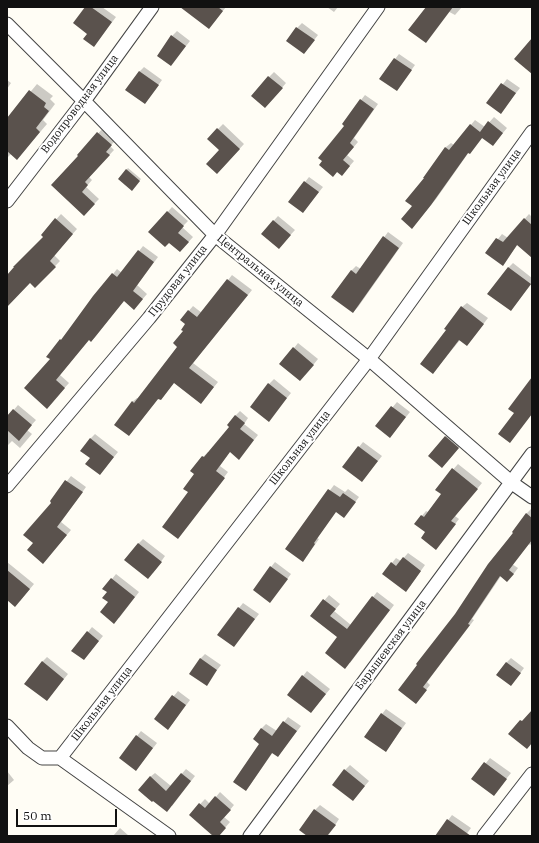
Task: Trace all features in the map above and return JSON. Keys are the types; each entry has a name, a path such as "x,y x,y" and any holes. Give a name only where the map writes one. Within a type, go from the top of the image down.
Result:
{"street":[{"name":"Водопроводная улица","path":"7,201 84,101 152,7"},
{"name":"Прудовая улица","path":"7,486 149,318 214,235 378,7"},
{"name":"Центральная улица","path":"7,24 214,235 369,359 512,483 532,497"},
{"name":"Школьная улица","path":"60,758 369,359 532,132"},
{"name":"Барышевская улица","path":"250,836 532,454"},
{"path":"7,726 28,748 42,758 60,758 169,836"},
{"path":"484,836 532,774"}],"building":[{"path":"85,7 91,7 112,22 94,47 83,39 87,34 73,23"},
{"path":"180,7 218,7 223,11 209,29"},
{"path":"426,7 453,7 426,43 408,30"},
{"path":"296,27 315,40 304,54 286,41"},
{"path":"171,35 186,46 171,66 157,56"},
{"path":"532,38 532,74 514,59"},
{"path":"394,58 412,70 397,91 379,79"},
{"path":"139,71 159,85 145,104 125,90"},
{"path":"268,76 283,88 265,108 251,96"},
{"path":"501,83 516,93 501,114 486,103"},
{"path":"29,90 46,103 44,107 49,111 36,128 40,132 17,160 7,151 7,118"},
{"path":"360,99 374,109 350,143 354,147 343,160 350,166 342,176 337,172 333,177 319,165 322,161 318,158 344,126 342,124"},
{"path":"488,121 503,133 493,146 482,138 470,154 468,153 412,229 401,219 412,206 405,201 424,178 445,147 449,150 470,124 480,132"},
{"path":"217,128 240,149 217,174 206,164 219,150 207,139"},
{"path":"97,132 112,145 106,152 110,155 85,182 88,185 82,192 95,204 84,216 51,185 78,156 77,155"},
{"path":"126,169 140,181 132,191 118,179"},
{"path":"304,181 319,192 303,213 288,202"},
{"path":"167,211 184,226 178,233 189,242 180,252 169,243 165,247 148,232"},
{"path":"55,218 73,234 50,261 56,267 35,288 30,283 7,307 7,275 43,237 41,235"},
{"path":"524,218 532,225 532,258 517,245 503,266 485,253 496,238 503,242"},
{"path":"273,220 291,235 279,249 261,234"},
{"path":"383,236 399,248 353,313 331,297 351,270 356,274"},
{"path":"138,250 154,262 133,291 143,299 134,310 124,301 91,342 89,340 56,380 65,388 47,409 24,388 50,359 46,357 60,339 61,340 112,273 117,277"},
{"path":"508,267 531,284 511,311 487,294"},
{"path":"227,279 248,295 189,368 214,387 201,404 174,383 161,400 158,399 129,436 114,425 132,401 134,403 177,347 173,343 183,331 181,330 185,324 180,320 188,310 197,317"},
{"path":"461,306 484,324 467,346 459,340 433,374 420,364 446,330 444,329"},
{"path":"293,347 314,365 300,381 279,364"},
{"path":"532,377 532,414 510,443 498,434 514,413 508,409"},
{"path":"268,383 287,398 269,422 250,407"},
{"path":"391,406 406,417 390,438 375,426"},
{"path":"13,409 32,425 19,441 7,430 7,416"},
{"path":"235,415 245,423 240,429 254,440 239,460 230,452 216,471 225,478 178,539 162,527 188,492 183,489 194,474 190,471 229,427 227,425"},
{"path":"445,436 459,448 442,468 428,456"},
{"path":"90,438 114,457 100,475 85,464 90,458 80,451"},
{"path":"358,446 378,461 362,482 342,467"},
{"path":"452,468 478,489 451,521 456,524 436,550 421,538 425,532 414,524 421,515 424,517 441,494 435,490"},
{"path":"65,480 83,492 57,527 67,535 43,564 27,550 33,543 23,535 51,503 50,501"},
{"path":"328,489 340,497 343,493 356,502 344,518 336,512 314,543 315,544 303,562 285,549"},
{"path":"526,513 532,518 532,540 509,570 514,574 507,582 500,576 468,624 470,625 423,687 427,690 416,704 398,690 455,614 488,564 513,533 512,532"},
{"path":"138,543 162,562 148,579 124,560"},
{"path":"403,557 421,571 406,592 382,574 391,562 396,566"},
{"path":"270,566 288,579 270,603 253,590"},
{"path":"7,570 30,589 15,607 7,600"},
{"path":"111,578 135,597 114,624 100,612 108,602 102,598 107,592 102,589"},
{"path":"372,596 390,610 345,669 325,653 337,637 310,616 323,599 336,609 330,616 347,629"},
{"path":"238,607 255,619 234,647 217,635"},
{"path":"87,631 99,641 84,660 71,651"},
{"path":"200,658 217,670 207,686 189,674"},
{"path":"42,661 64,679 47,701 24,684"},
{"path":"506,662 521,673 511,686 496,675"},
{"path":"302,675 326,694 311,713 287,695"},
{"path":"172,695 186,705 168,730 154,719"},
{"path":"532,710 532,743 527,749 508,734 520,720 522,721"},
{"path":"381,713 402,728 386,752 364,737"},
{"path":"283,721 297,731 278,757 272,753 246,791 233,782 259,744 253,739 261,728 272,736"},
{"path":"136,735 153,748 136,771 119,758"},
{"path":"484,762 507,779 494,796 471,779"},
{"path":"344,769 365,786 353,801 332,785"},
{"path":"181,773 191,781 167,812 138,790 150,776 166,791"},
{"path":"215,796 231,810 220,822 226,828 219,836 213,836 189,815 199,803 205,808"},
{"path":"314,809 336,825 327,836 307,836 299,830"},
{"path":"447,819 471,836 435,836"}]}
